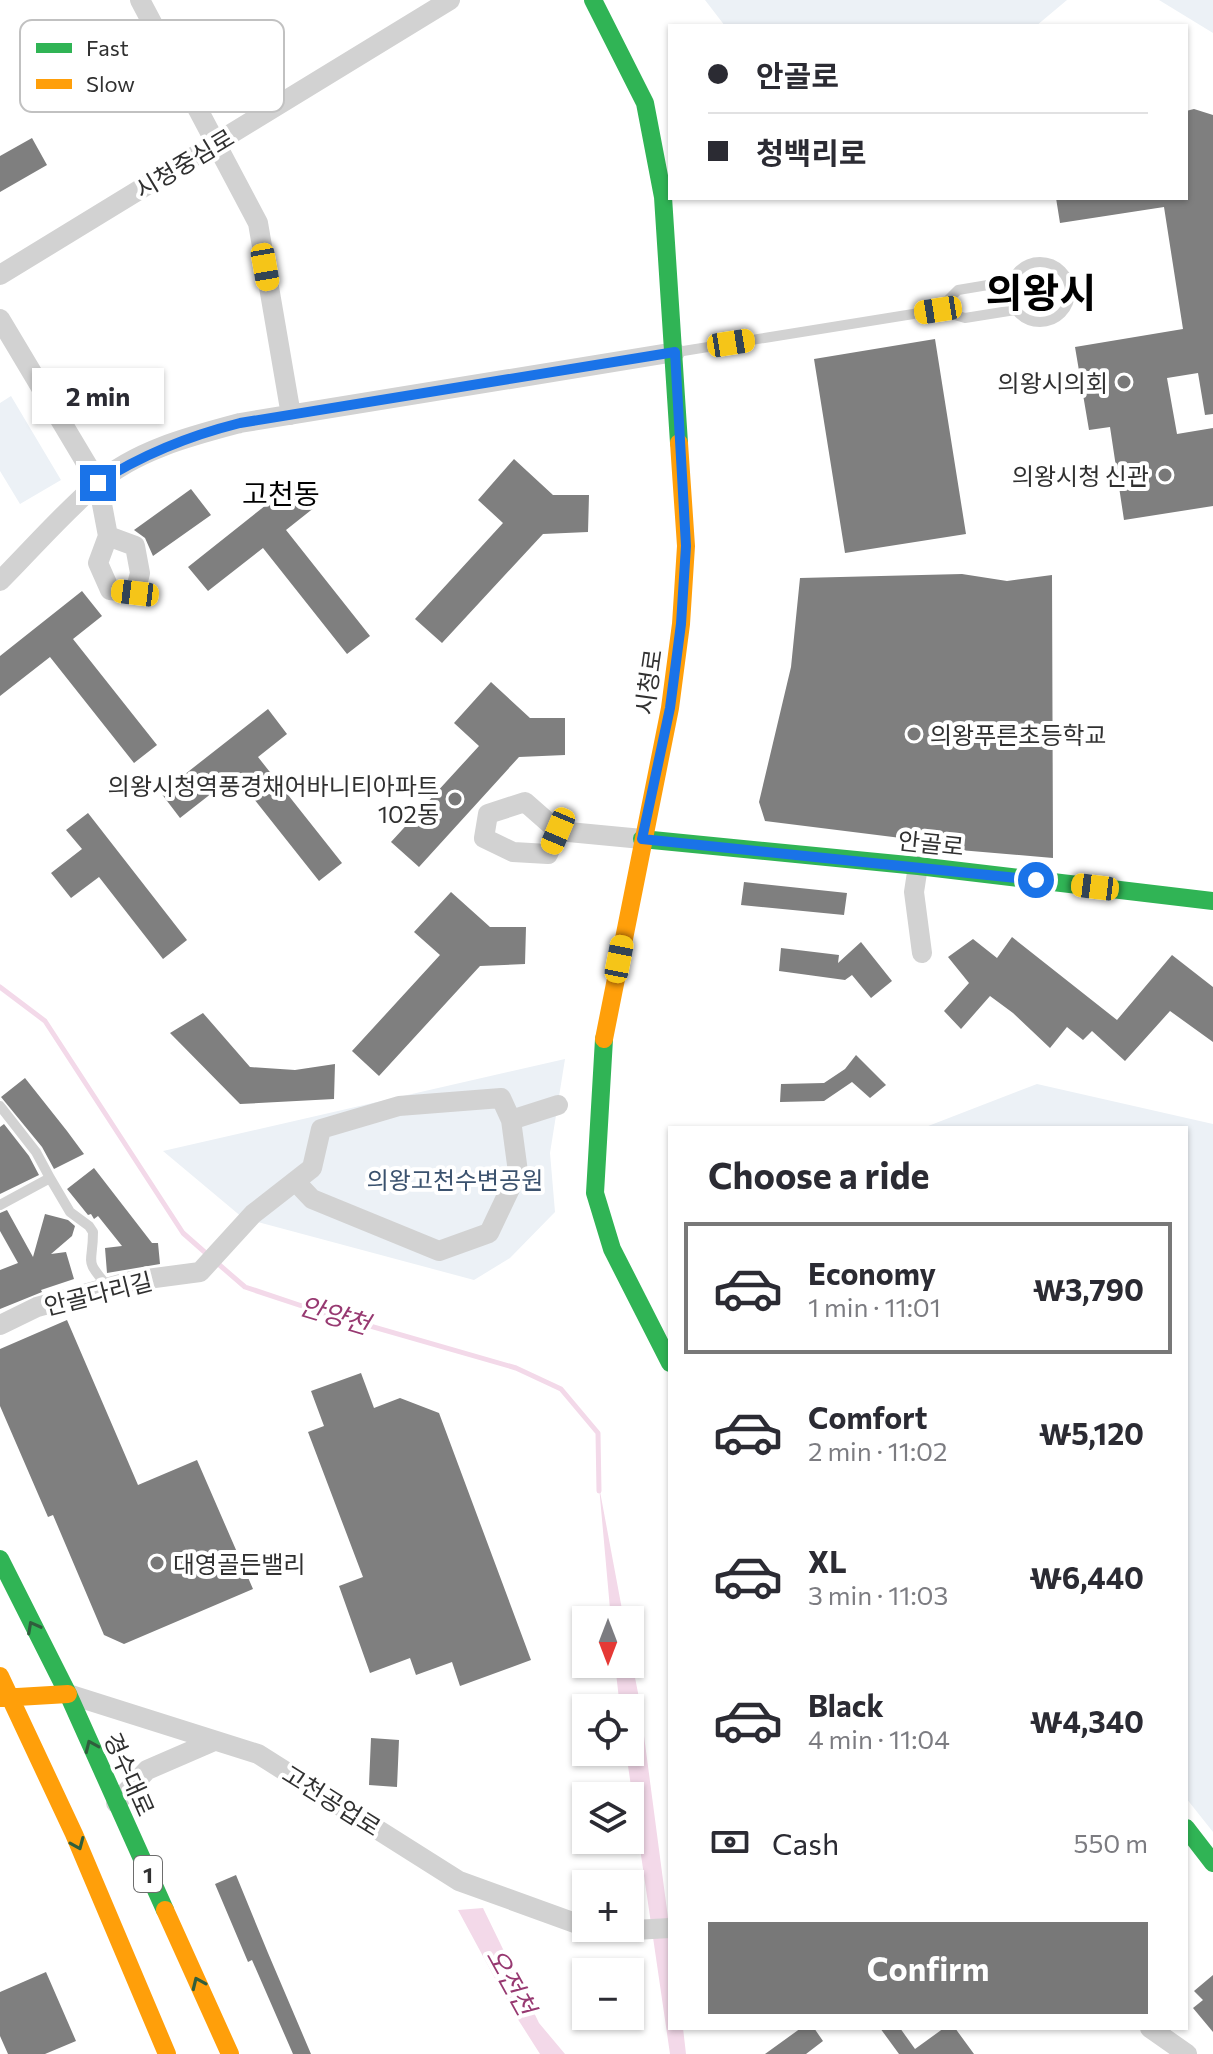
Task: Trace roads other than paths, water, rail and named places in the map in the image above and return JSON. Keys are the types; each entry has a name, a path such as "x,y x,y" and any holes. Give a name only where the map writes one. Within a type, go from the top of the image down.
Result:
{"street":[{"path":"140,0 150,20"},
{"name":"시청중심로","path":"284,102 450,0"},
{"name":"시청로","path":"593,0 645,103 663,197 686,546 681,624 670,708 602,1050 595,1193 612,1249 668,1359"},
{"path":"198,112 258,223 291,415"},
{"name":"시청중심로","path":"0,275 267,112"},
{"path":"0,319 98,483 108,536"},
{"path":"0,581 98,483 133,460 191,436 240,423 675,352"},
{"path":"558,831 642,839"},
{"name":"안골로","path":"642,839 918,866 1213,901"},
{"path":"918,866 914,892 922,953"},
{"path":"501,1098 511,1120 518,1172 489,1233 439,1251 312,1199 295,1181 312,1168 321,1129 399,1106 501,1098"},
{"path":"511,1120 558,1105"},
{"name":"안골다리길","path":"0,1325 37,1307 108,1287 200,1272 253,1214 295,1181"},
{"name":"경수대로","path":"0,1559 68,1694 230,2054"},
{"name":"1","path":"0,1676 5,1697 74,1834 167,2054"},
{"path":"5,1697 68,1694"},
{"name":"고천공업로","path":"68,1694 258,1754 459,1881 572,1922"},
{"path":"116,1803 147,1770 214,1741"},
{"path":"1188,1831 1213,1863"},
{"name":"고천공업로","path":"644,1929 668,1928"},
{"path":"1153,2030 1187,2054"}],"lane":[{"path":"1044,262 1062,271 1071,289 1066,308 1051,321 1031,322 1015,310 1010,291 1012,281 1025,266 1044,262"},
{"path":"938,310 958,290 1012,281"},
{"path":"675,352 938,310 965,318 1015,310"},
{"path":"0,1106 36,1152 70,1212 93,1232 89,1260 108,1287"},
{"path":"0,1205 50,1178"}],"water":[{"path":"599,1486 621,1606 610,1606"},
{"path":"617,1678 635,1678 638,1694 618,1694"},
{"path":"644,1736 668,1918 668,2030 683,2030 686,2054 670,2054 641,1854 644,1854 644,1782 630,1782 628,1766 644,1766"},
{"name":"오전천","path":"483,1908 539,2023 565,2054 540,2054 512,2010 458,1910"}],"waterway":[{"name":"안양천","path":"0,987 45,1021 183,1233 208,1255"},
{"name":"안양천","path":"216,1262 245,1287 516,1368 561,1389 598,1433 599,1491"}],"place":[{"name":"의왕시의회","path":"1124,382"},
{"name":"의왕시청 신관","path":"1165,475"},
{"name":"의왕푸른초등학교","path":"914,734"},
{"name":"의왕시청역풍경채어바니티아파트 102동","path":"455,799"},
{"name":"대영골든밸리","path":"157,1563"}],"district":[{"name":"의왕시","path":"1041,290"},
{"name":"고천동","path":"281,493"}],"park label":[{"name":"의왕고천수변공원","path":"455,1179"}]}
